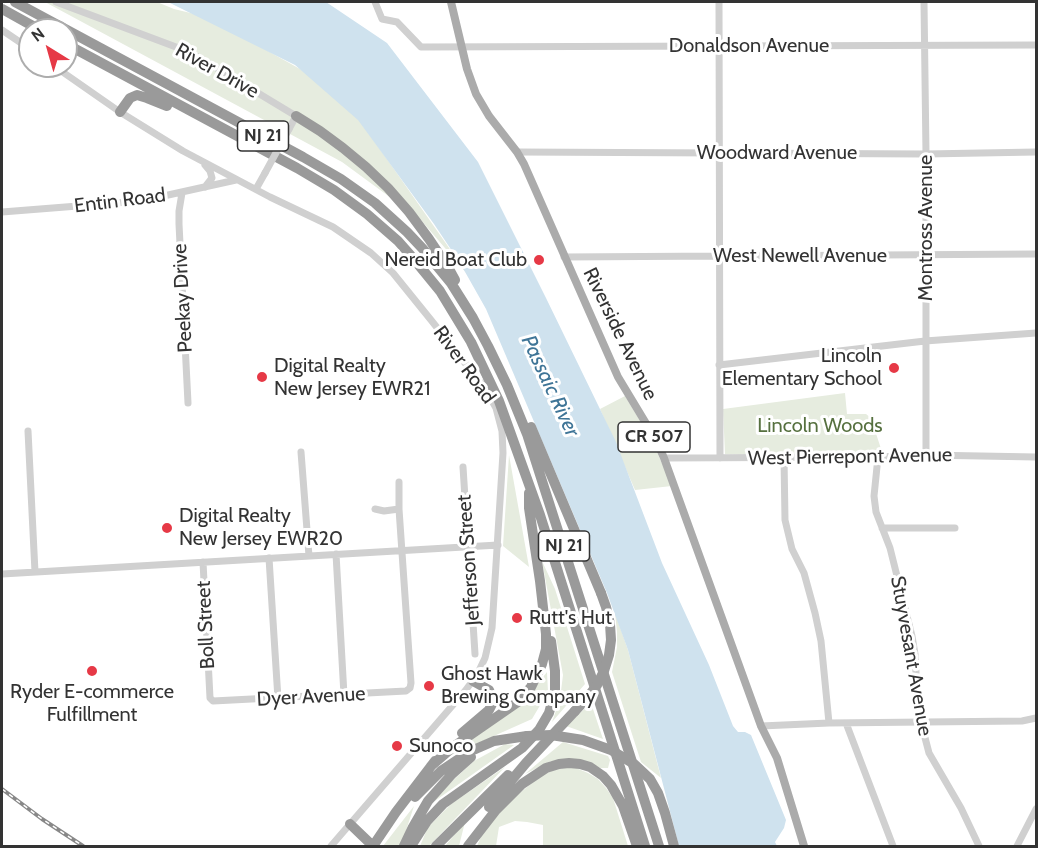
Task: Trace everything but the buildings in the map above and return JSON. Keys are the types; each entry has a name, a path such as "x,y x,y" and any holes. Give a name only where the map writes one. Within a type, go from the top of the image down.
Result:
{"highway":[{"name":"NJ 21","path":"15,2 303,157 350,185 392,218 423,249 451,283 493,356 538,465 659,846"},
{"path":"2,9 18,18"},
{"name":"NJ 21","path":"78,50 316,179 359,207 398,242 427,273 451,307 481,361 499,401 529,484 645,846"},
{"path":"120,112 129,98 142,96 168,106 231,138 260,148"},
{"path":"296,116 349,153 398,199 449,269 473,318"},
{"path":"436,846 588,698 600,680 608,661 611,640 606,608 529,422 493,356"},
{"path":"431,766 449,750 518,702 534,683 542,664 546,649 546,634 529,508 529,484"},
{"path":"411,846 438,808 526,745 547,718 554,696 556,676 540,581"},
{"path":"374,845 431,766 491,707 490,693 473,681"},
{"path":"467,846 477,825 492,804 558,727"},
{"path":"374,845 421,791 449,765 464,755 500,740 551,735 584,740 611,750 634,764 650,779 658,793 674,846"},
{"path":"404,846 428,801 457,769 485,749 524,736"},
{"path":"467,846 496,810 522,784 546,768 569,763 580,764 594,770 611,785 623,806 637,846"},
{"path":"350,824 374,845"}],"main road":[{"name":"CR 507","path":"451,2 462,47"},
{"name":"Riverside Avenue","path":"462,47 476,94 489,116 517,152 618,377 656,440 664,458 761,726 777,759 804,846"}],"street":[{"name":"River Drive","path":"57,2 200,58 296,116"},
{"name":"Donaldson Avenue","path":"375,2 382,19 397,22 421,47 1036,45"},
{"path":"718,2 720,458"},
{"name":"Montross Avenue","path":"924,2 926,455"},
{"path":"2,30 18,41"},
{"name":"River Road","path":"71,78 120,112 203,163 333,227 371,253 403,285 470,368 489,393 499,416 503,435 498,545 491,635 485,658 473,681 331,846"},
{"path":"256,189 296,116"},
{"name":"Woodward Avenue","path":"517,152 926,154 1036,152"},
{"path":"203,163 212,175 211,182 205,188"},
{"name":"Entin Road","path":"2,212 141,201 237,180"},
{"name":"Peekay Drive","path":"182,193 178,224 188,403"},
{"name":"West Newell Avenue","path":"564,257 1036,254"},
{"path":"720,365 926,341 1036,333"},
{"path":"28,431 35,572"},
{"path":"301,452 309,556"},
{"name":"West Pierrepont Avenue","path":"664,458 926,455 1036,457"},
{"name":"Stuyvesant Avenue","path":"878,457 874,501 892,556 912,636 918,711 929,753 961,808 979,846"},
{"path":"784,458 785,520 792,549 804,573 815,613 821,641 829,723"},
{"name":"Jefferson Street","path":"463,467 475,654"},
{"path":"399,482 402,550"},
{"path":"375,509 384,511 399,509"},
{"path":"882,528 955,528"},
{"path":"2,574 498,545"},
{"name":"Dyer Avenue","path":"209,689 210,698 213,701 406,691 410,688 411,675 402,550"},
{"path":"336,554 344,695"},
{"path":"269,558 278,699"},
{"name":"Boll Street","path":"202,562 209,689"},
{"path":"761,726 1022,721 1036,718"},
{"path":"846,723 893,846"},
{"path":"1017,846 1036,809"}],"green space":[{"path":"45,2 157,2 174,9 207,17 300,69 345,99 468,275 421,220 342,162"},
{"name":"Lincoln Woods","path":"845,393 847,414 866,414 871,418 883,455 874,457 725,454 723,409"},
{"path":"625,396 652,441 672,486 635,490 600,409"},
{"path":"509,455 529,567 503,546"},
{"path":"542,561 555,589 585,684 552,722 560,699 563,675"},
{"path":"615,613 628,650 661,778 641,762 612,672 617,647"},
{"path":"547,672 548,692 532,719 449,756 524,701"},
{"path":"591,703 603,739 566,726"},
{"path":"563,742 608,756 610,760 608,768 600,768 589,762 551,761 525,774"},
{"path":"505,744 514,745 432,803 474,761"},
{"path":"505,767 429,846 420,846 428,827 451,804"},
{"path":"564,768 576,768 588,773 606,788 613,798 628,846 543,846 543,825 515,821 499,827 496,846 477,846 483,832 511,800 542,775"},
{"path":"414,806 401,846 383,846"},
{"path":"465,822 459,846 445,846"}],"water":[{"name":"Passaic River","path":"168,2 326,2 387,43 478,162 616,442 662,563 709,665 733,726 738,732 751,735 786,820 775,842 777,846 679,846 628,650 607,593 486,309 460,263 434,224 358,120 295,65"}],"railway":[{"path":"2,789 83,846"}],"place":[{"name":"Nereid Boat Club","path":"539,260"},
{"name":"Lincoln Elementary School","path":"894,368"},
{"name":"Digital Realty New Jersey EWR21","path":"262,377"},
{"name":"Digital Realty New Jersey EWR20","path":"167,528"},
{"name":"Rutt's Hut","path":"517,618"},
{"name":"Ryder E-commerce Fulfillment","path":"92,671"},
{"name":"Ghost Hawk Brewing Company","path":"429,686"},
{"name":"Sunoco","path":"397,746"}]}
